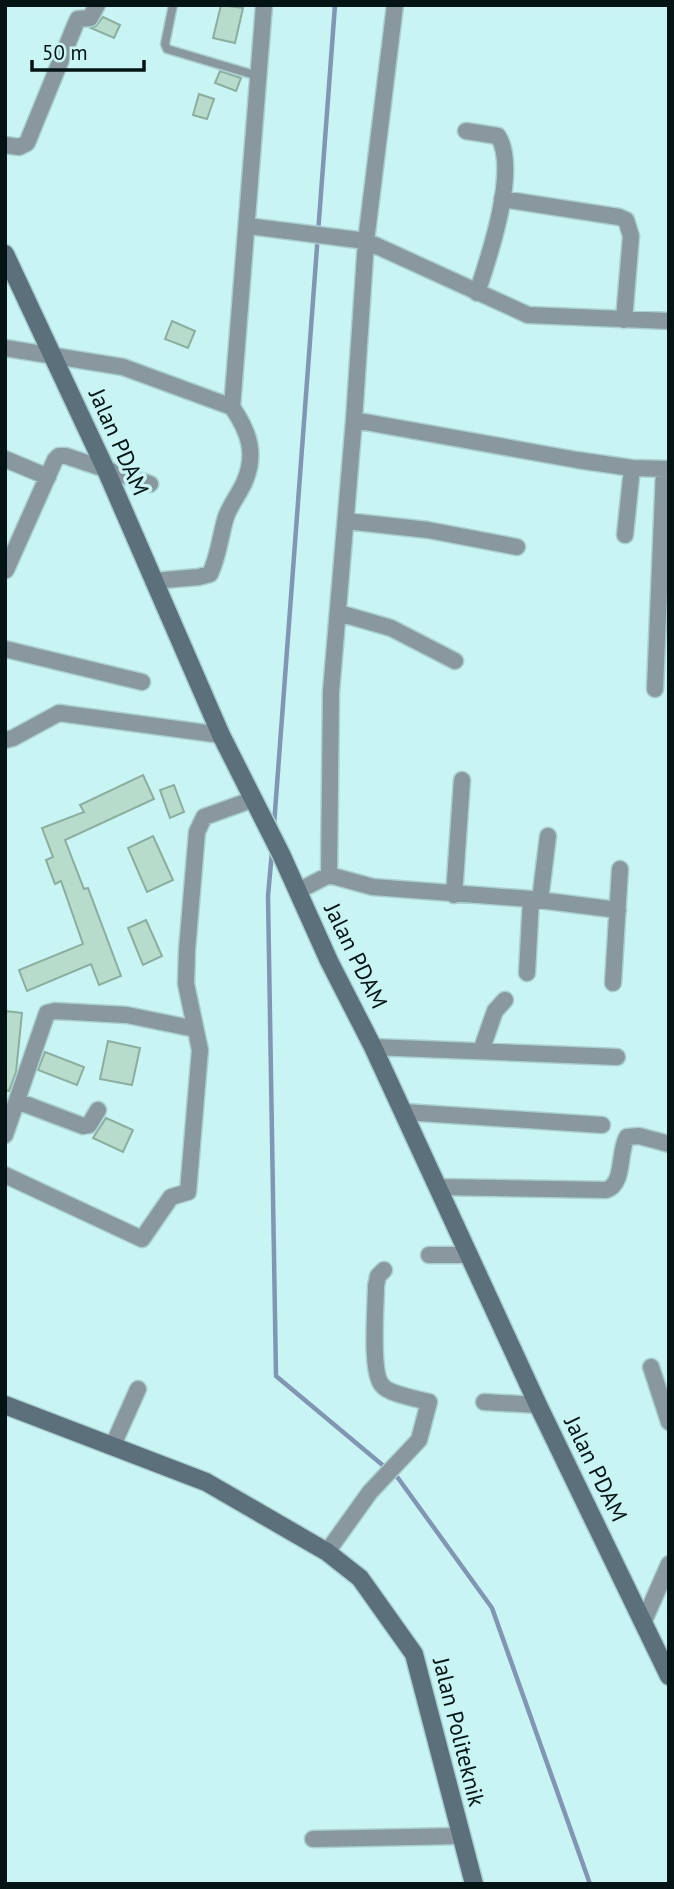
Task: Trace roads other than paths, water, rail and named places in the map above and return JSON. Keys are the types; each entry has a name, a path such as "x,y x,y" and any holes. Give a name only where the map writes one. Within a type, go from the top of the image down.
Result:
{"street":[{"path":"5,145 19,147 27,143 78,19 90,18 97,5"},
{"path":"232,407 264,5"},
{"path":"329,875 331,692 355,420 366,241 395,5"},
{"path":"466,131 496,134 501,140 505,167 502,199 477,293"},
{"path":"502,199 626,220 631,236 624,320"},
{"path":"248,226 366,241 528,314 669,321"},
{"name":"Jalan PDAM","path":"5,254 106,470 221,735 404,1112 538,1405 669,1676"},
{"path":"5,348 123,367 232,407 245,427 251,443 251,457 245,481 227,515 217,559 210,574 153,581"},
{"path":"355,420 632,468 666,469 655,689"},
{"path":"6,570 55,460 61,455 150,484"},
{"path":"5,459 48,477"},
{"path":"625,535 632,468"},
{"path":"346,521 428,530 517,547"},
{"path":"340,613 391,628 456,661"},
{"path":"5,649 142,682"},
{"path":"5,740 59,713 221,735"},
{"path":"454,895 462,780"},
{"path":"5,1175 143,1239 169,1200 175,1195 188,1192 199,1040 186,984 189,912 199,826 204,817 212,813 258,807"},
{"path":"527,973 536,900 548,836"},
{"path":"613,983 620,869"},
{"path":"298,891 329,875 373,887 536,900 618,910"},
{"path":"481,1051 495,1011 505,1000"},
{"path":"5,1135 44,1018 50,1012 127,1015 195,1029"},
{"path":"373,1047 617,1057"},
{"path":"17,1101 83,1126 89,1125 99,1110"},
{"path":"404,1112 602,1125"},
{"path":"438,1186 606,1190 613,1188 617,1182 622,1147 627,1137 639,1136 669,1144"},
{"path":"429,1255 470,1255"},
{"path":"327,1552 370,1492 421,1436 429,1402 387,1389 379,1380 374,1354 376,1286 377,1276 384,1270"},
{"path":"651,1367 669,1422"},
{"path":"113,1445 138,1389"},
{"path":"484,1402 538,1405"},
{"name":"Jalan Politeknik","path":"5,1405 206,1482 327,1552 360,1578 414,1654 474,1884"},
{"path":"643,1623 669,1564"},
{"path":"313,1839 460,1836"}],"lane":[{"path":"173,5 165,44 167,49 259,76"}],"waterway":[{"path":"274,825 335,5"},
{"path":"272,851 268,896 276,1376 398,1478 492,1608 590,1884"}]}
